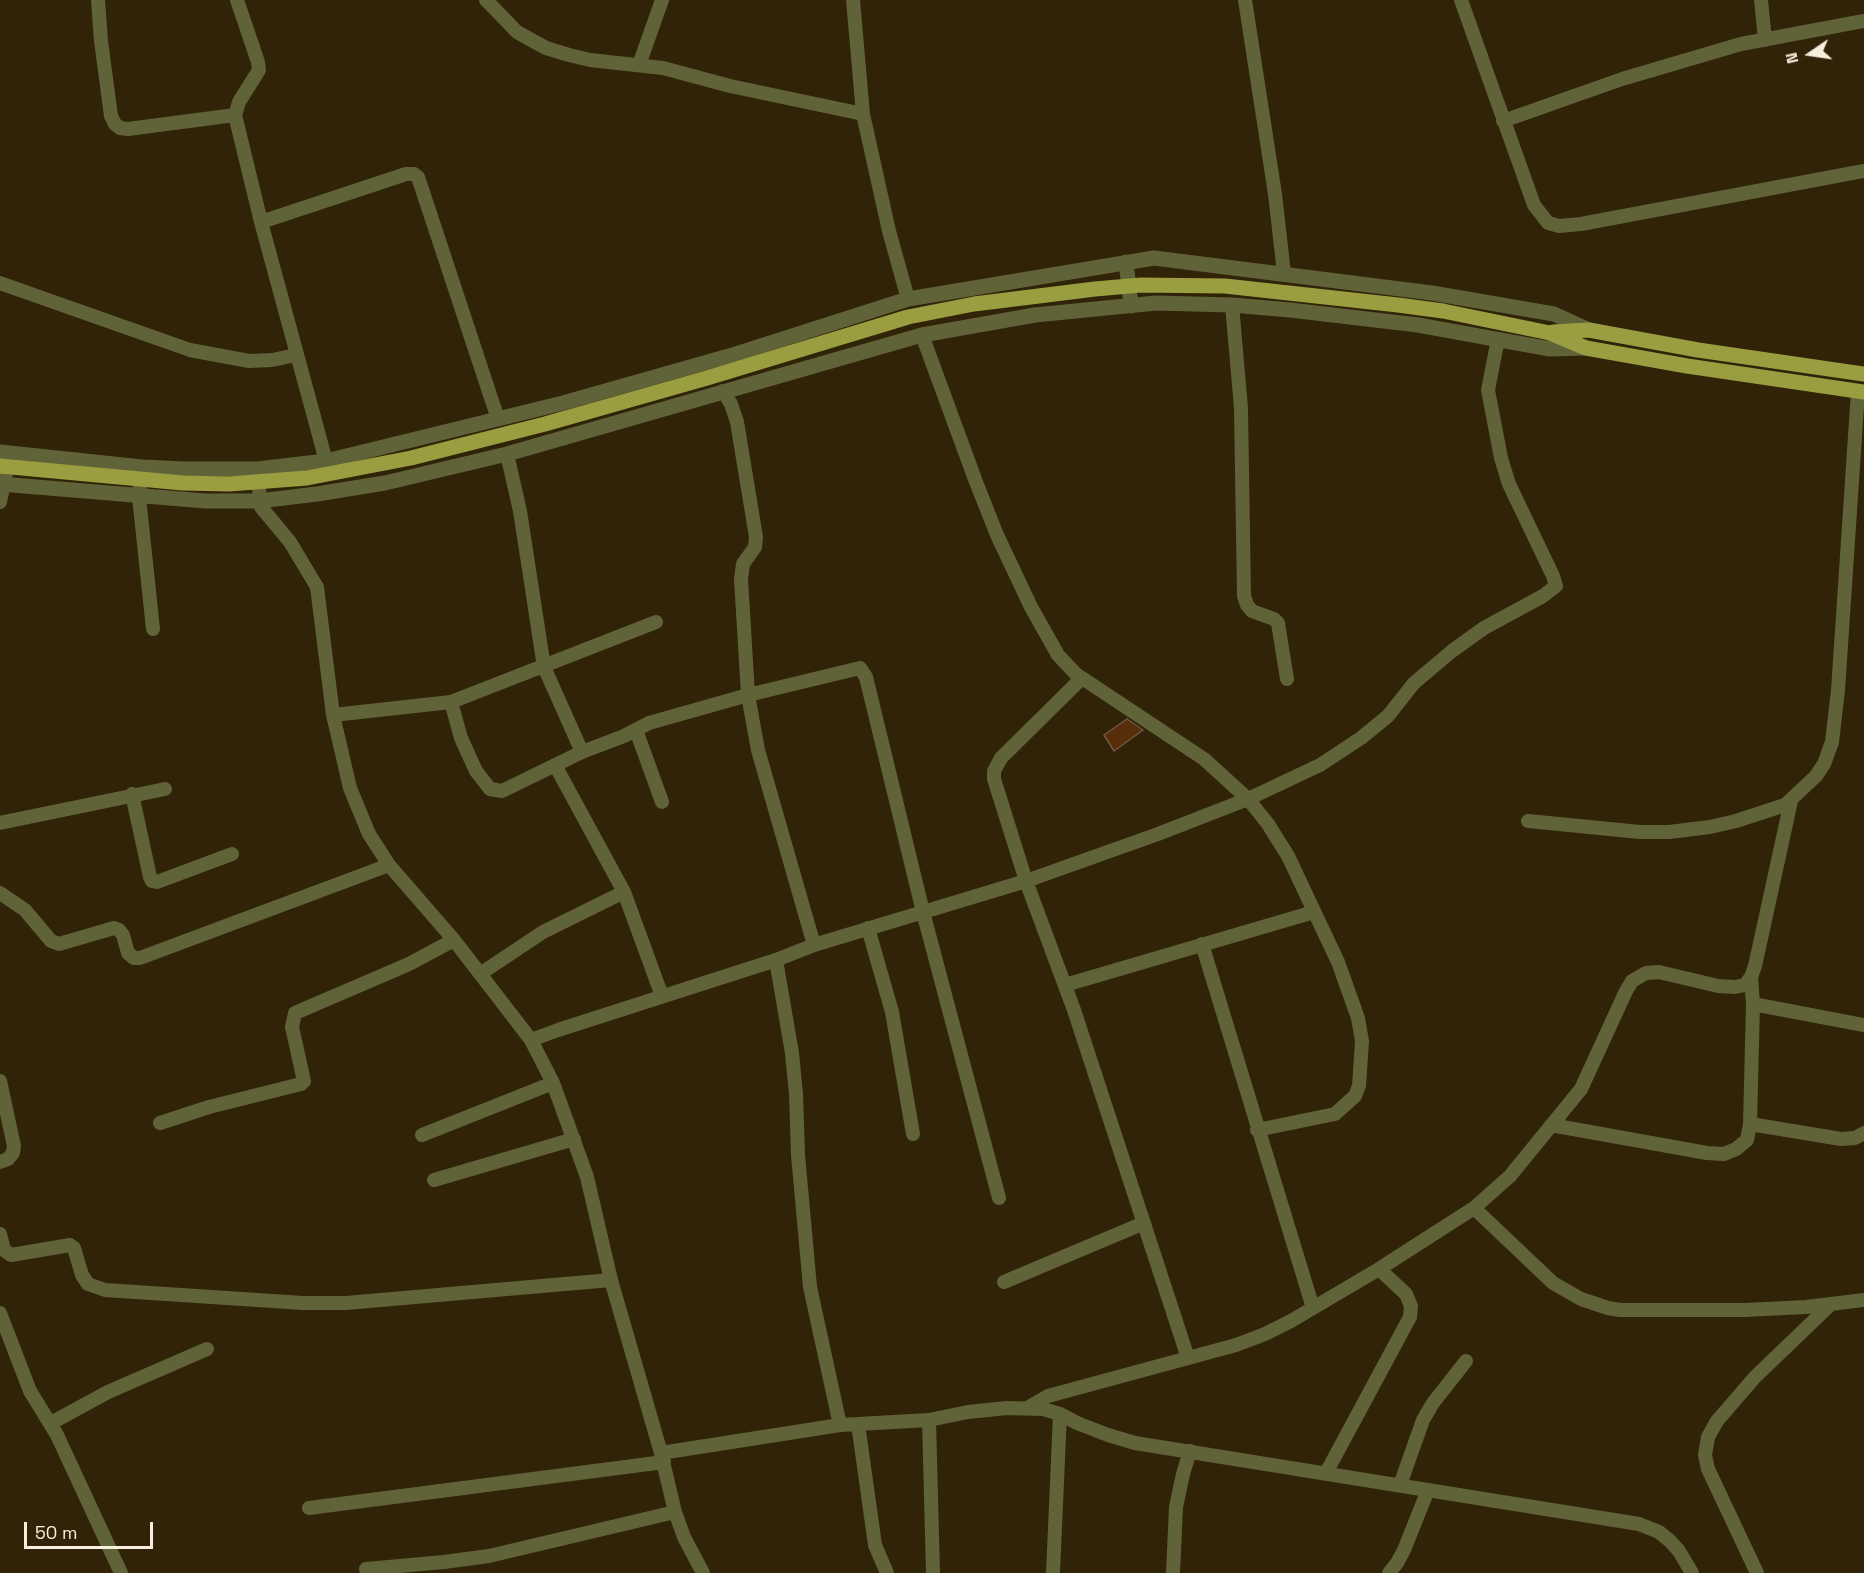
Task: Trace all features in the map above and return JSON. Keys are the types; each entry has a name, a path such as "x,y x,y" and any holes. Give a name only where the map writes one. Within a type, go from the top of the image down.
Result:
{"main road":[{"path":"0,466 183,483 230,484 307,478 411,458 545,424 908,317 974,304 1095,289 1184,284 1247,288 1398,304 1550,333 1586,348 1861,391"},
{"path":"1550,333 1589,330 1698,350 1864,374"}],"street":[{"path":"98,0 111,116 115,124 120,128 128,129 235,115"},
{"path":"237,0 259,70 238,102 235,115 261,222 326,461"},
{"path":"486,0 517,32 546,48 590,60 669,69 730,86 863,114"},
{"path":"639,65 662,0"},
{"path":"853,0 863,114 889,231 908,299"},
{"path":"1245,0 1275,194 1284,273"},
{"path":"1461,0 1534,205 1548,223 1558,226 1581,224 1864,171"},
{"path":"1761,0 1765,40"},
{"path":"1503,121 1622,79 1741,44 1864,21"},
{"path":"261,222 406,174 414,174 418,177 498,419"},
{"path":"0,502 5,453 142,467 257,469 326,461 498,419 736,354 908,299 1154,258 1432,293 1554,314 1589,330"},
{"path":"1126,262 1131,306"},
{"path":"0,283 190,350 249,361 272,360 296,355"},
{"path":"1,484 139,497 205,501 260,501 385,483 507,454 922,335 1035,315 1156,303 1232,305 1407,324 1550,349 1586,348"},
{"path":"1232,305 1241,408 1244,596 1246,605 1252,611 1274,619 1278,623 1287,679"},
{"path":"922,335 976,482 1011,564 1047,638 1067,666 1204,759 1248,799 1279,840 1338,962 1358,1018 1362,1041 1359,1086 1355,1096 1335,1114 1257,1130"},
{"path":"531,1040 776,960 814,945 1026,881 1158,834 1248,799 1320,765 1361,738 1388,716 1414,683 1452,651 1484,628 1544,596 1556,586 1509,484 1501,458 1488,390 1498,339"},
{"path":"723,391 737,422 756,537 755,547 743,564 741,579 748,695 758,750 814,945"},
{"path":"1528,820 1640,832 1669,832 1728,823 1781,807 1791,801 1816,776 1824,764 1832,742 1861,391"},
{"path":"507,454 520,511 544,667 582,752"},
{"path":"142,467 139,497 153,629"},
{"path":"257,469 261,507 290,542 317,587 333,715 350,788 369,834 389,865 454,940 531,1040 554,1083 587,1177 611,1280 663,1458 675,1512 684,1537 703,1573"},
{"path":"333,715 451,702 656,622"},
{"path":"451,702 467,753 483,782 496,791 507,790 582,752 672,715 860,668 863,671 922,912 999,1198"},
{"path":"1082,678 1001,758 994,771 996,792 1065,985 1188,1358"},
{"path":"636,730 662,802"},
{"path":"555,765 624,892 662,996"},
{"path":"0,823 165,789"},
{"path":"132,794 152,880 157,882 232,854"},
{"path":"1027,1408 1048,1396 1236,1345 1265,1334 1379,1269 1474,1208 1510,1176 1581,1089 1632,981 1646,973 1659,972 1718,986 1745,985 1755,966 1791,801"},
{"path":"0,893 25,910 51,941 59,944 114,928 123,935 128,953 134,958 140,958 389,865"},
{"path":"480,974 543,932 624,892"},
{"path":"1065,985 1314,912"},
{"path":"868,928 892,1012 913,1134"},
{"path":"160,1123 209,1107 300,1084 304,1081 292,1027 295,1013 409,964 454,940"},
{"path":"1202,944 1312,1308"},
{"path":"776,960 792,1053 798,1155 810,1287 840,1425"},
{"path":"1551,1125 1707,1153 1724,1154 1736,1149 1747,1140 1750,1124 1754,1004 1751,977"},
{"path":"1754,1004 1864,1026"},
{"path":"0,1081 14,1146 13,1153 8,1159 0,1162"},
{"path":"422,1135 554,1083"},
{"path":"1750,1124 1841,1138 1855,1138 1864,1133"},
{"path":"434,1180 574,1139"},
{"path":"1474,1208 1553,1283 1581,1299 1608,1308 1745,1311 1864,1300"},
{"path":"1005,1282 1144,1223"},
{"path":"0,1234 3,1258 70,1245 74,1248 82,1275 88,1284 105,1290 303,1303 380,1300 611,1280"},
{"path":"1326,1473 1410,1317 1411,1306 1406,1294 1379,1269"},
{"path":"1757,1573 1708,1469 1705,1455 1708,1437 1717,1421 1755,1377 1832,1304"},
{"path":"0,1313 30,1391 51,1423 121,1573"},
{"path":"51,1423 108,1392 207,1349"},
{"path":"1400,1485 1424,1420 1433,1403 1466,1361"},
{"path":"309,1508 663,1458 840,1425 930,1420 968,1412 1027,1408 1060,1414 1077,1424 1135,1443 1639,1524 1659,1532 1670,1541 1692,1573"},
{"path":"1053,1573 1060,1414"},
{"path":"930,1420 933,1573"},
{"path":"858,1424 875,1545 886,1573"},
{"path":"1173,1573 1176,1507 1190,1451"},
{"path":"1389,1573 1398,1563 1428,1490"},
{"path":"366,1569 489,1556 675,1512"}],"building":[{"path":"1127,719 1143,730 1114,751 1104,735"}]}
